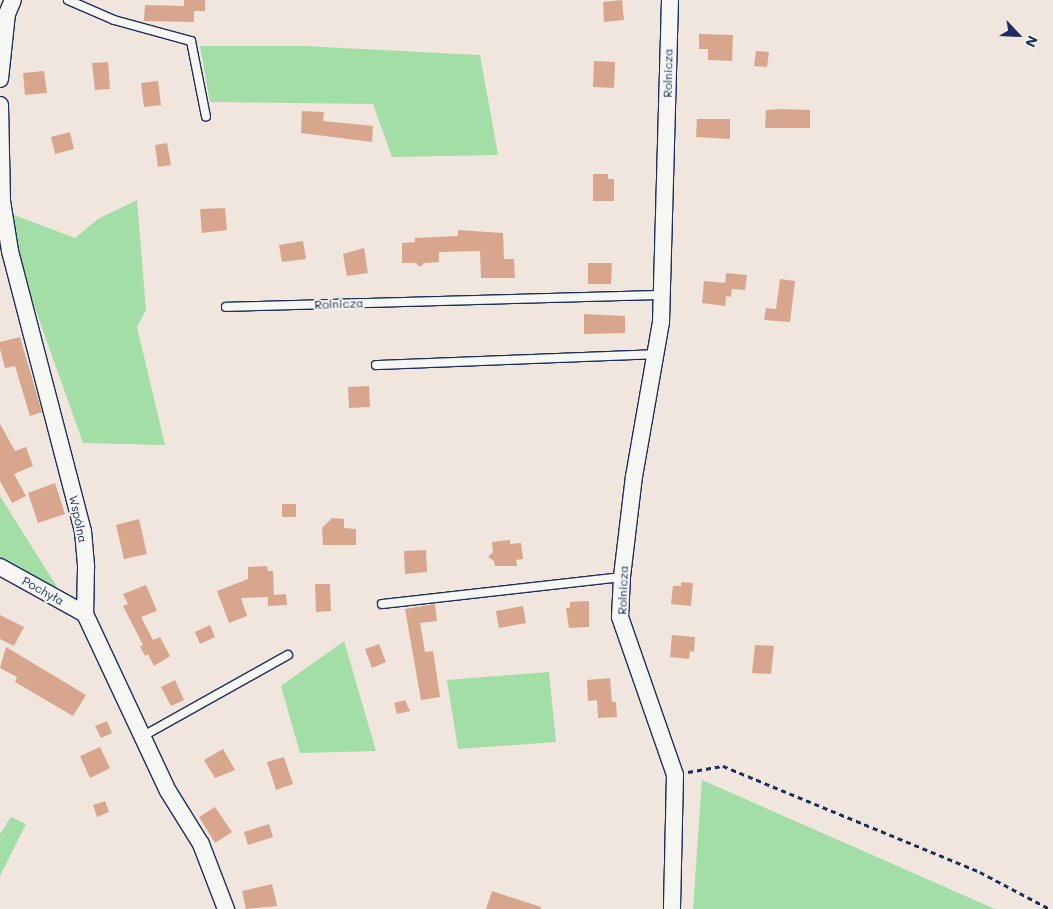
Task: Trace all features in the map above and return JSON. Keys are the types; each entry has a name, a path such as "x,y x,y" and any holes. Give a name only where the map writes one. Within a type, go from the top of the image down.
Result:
{"street":[{"name":"Rolnicza","path":"670,0 663,295 656,354 634,476 622,577 620,617 675,775 672,909"},
{"path":"0,78 7,9"},
{"name":"Wspólna","path":"0,105 2,201 10,251 83,531 86,568 85,614 168,791 201,844 226,909"},
{"name":"Pochyła","path":"0,568 85,614"}],"lane":[{"path":"68,0 114,20 191,42 206,116"},
{"name":"Rolnicza","path":"226,307 663,295"},
{"path":"376,364 656,354"},
{"path":"382,604 622,577"},
{"path":"142,736 288,655"}],"path":[{"path":"675,775 723,766 980,872 1050,909"}],"green space":[{"path":"200,46 303,46 480,55 498,155 392,157 373,104 210,102"},
{"path":"137,200 146,310 137,327 165,445 83,443 14,249 11,214 75,238 98,219"},
{"path":"0,496 62,595 0,559"},
{"path":"344,641 376,751 300,753 281,686"},
{"path":"549,672 556,742 458,749 447,680"},
{"path":"702,780 995,909 693,909"},
{"path":"11,817 26,824 0,876 0,834"}],"building":[{"path":"184,0 205,0 205,11 194,11 194,22 144,21 145,5 184,6"},
{"path":"622,0 624,20 604,22 603,2"},
{"path":"699,34 733,35 732,61 708,60 708,49 699,49"},
{"path":"756,51 769,52 767,67 754,66"},
{"path":"594,61 615,62 614,88 593,87"},
{"path":"108,62 110,89 95,90 92,63"},
{"path":"44,71 47,93 25,95 23,73"},
{"path":"158,81 161,105 144,107 141,83"},
{"path":"766,110 810,110 810,128 765,128"},
{"path":"302,111 324,112 323,121 373,126 372,142 301,133"},
{"path":"697,119 730,119 730,139 696,137"},
{"path":"70,132 74,149 55,154 51,137"},
{"path":"167,143 171,165 158,167 155,145"},
{"path":"593,174 608,174 608,179 614,179 614,201 593,201"},
{"path":"225,208 227,230 202,233 200,209"},
{"path":"458,230 503,233 504,259 514,259 515,278 481,278 480,251 439,252 439,262 424,263 420,267 416,263 402,263 402,243 415,242 415,238 458,236"},
{"path":"303,241 306,259 282,262 279,245"},
{"path":"364,248 368,273 347,276 343,254"},
{"path":"588,263 612,263 611,284 588,284"},
{"path":"726,273 747,275 745,290 732,289 731,297 726,296 725,306 702,303 704,281 725,283"},
{"path":"780,279 795,281 790,322 764,320 766,308 776,309"},
{"path":"584,314 625,316 625,333 584,334"},
{"path":"20,337 42,412 30,416 15,366 5,368 0,349 0,342"},
{"path":"369,386 370,407 349,408 348,387"},
{"path":"0,424 15,451 26,447 33,466 14,474 26,496 12,503 0,481"},
{"path":"55,483 65,514 38,523 28,493"},
{"path":"282,504 296,504 296,517 282,517"},
{"path":"332,518 344,519 344,528 356,529 356,545 323,545 322,528"},
{"path":"139,519 147,554 124,559 116,525"},
{"path":"510,540 510,544 521,543 523,559 516,560 517,566 495,566 494,561 488,557 493,552 492,542"},
{"path":"426,550 427,572 405,574 404,551"},
{"path":"267,566 268,571 273,571 274,595 286,594 287,605 268,606 268,597 241,598 247,616 229,623 217,591 248,579 248,567"},
{"path":"681,582 693,583 691,606 671,604 673,586 681,586"},
{"path":"315,584 330,584 331,611 316,612"},
{"path":"146,585 157,611 141,617 153,640 160,637 170,656 154,666 148,654 145,656 140,646 143,645 123,606 128,604 123,594"},
{"path":"589,601 589,627 569,628 566,608 570,608 570,602"},
{"path":"435,604 437,621 420,623 425,652 433,651 440,697 421,700 405,609"},
{"path":"523,606 526,623 499,628 496,611"},
{"path":"0,615 24,627 14,646 0,639"},
{"path":"210,625 215,637 200,644 195,632"},
{"path":"672,635 695,637 694,652 690,651 689,659 670,657"},
{"path":"379,644 386,662 372,668 365,649"},
{"path":"755,645 774,646 771,674 752,673"},
{"path":"6,647 86,695 73,716 15,682 17,677 0,668"},
{"path":"610,678 612,702 616,702 617,717 598,718 597,700 588,701 587,680"},
{"path":"175,680 184,700 171,706 161,687"},
{"path":"405,700 410,711 397,714 394,703"},
{"path":"107,721 112,733 101,738 95,726"},
{"path":"100,747 110,768 90,778 80,756"},
{"path":"223,749 235,770 215,778 204,760"},
{"path":"284,757 293,784 276,790 267,762"},
{"path":"105,801 109,812 97,817 93,805"},
{"path":"215,807 232,832 215,843 199,817"},
{"path":"269,824 273,837 248,845 244,832"},
{"path":"272,884 277,906 246,909 242,891"},
{"path":"492,891 541,907 541,909 486,909"}]}
